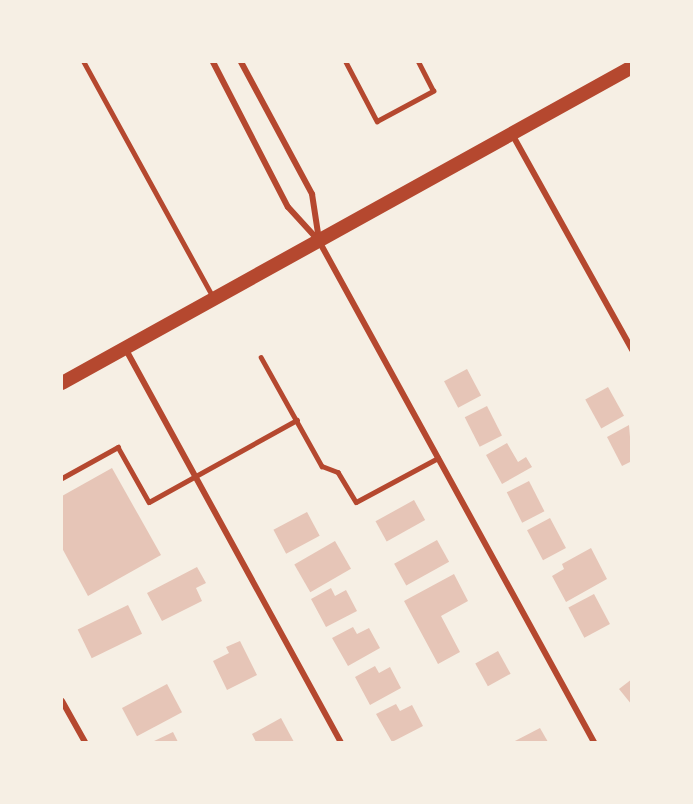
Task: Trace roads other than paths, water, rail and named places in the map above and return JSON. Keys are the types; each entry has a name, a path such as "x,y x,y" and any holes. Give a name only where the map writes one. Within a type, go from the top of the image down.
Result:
{"main road":[{"path":"62,383 632,67"}],"street":[{"path":"213,62 288,207 319,241 594,742"},
{"path":"241,62 312,194 319,241"},
{"path":"512,134 632,350"},
{"path":"125,348 341,742"},
{"path":"62,701 85,742"}],"lane":[{"path":"84,62 214,299"},
{"path":"346,62 377,121 434,91 418,62"},
{"path":"261,357 322,466 338,472 356,502 438,458"},
{"path":"62,478 117,447 149,502 297,420"}]}
